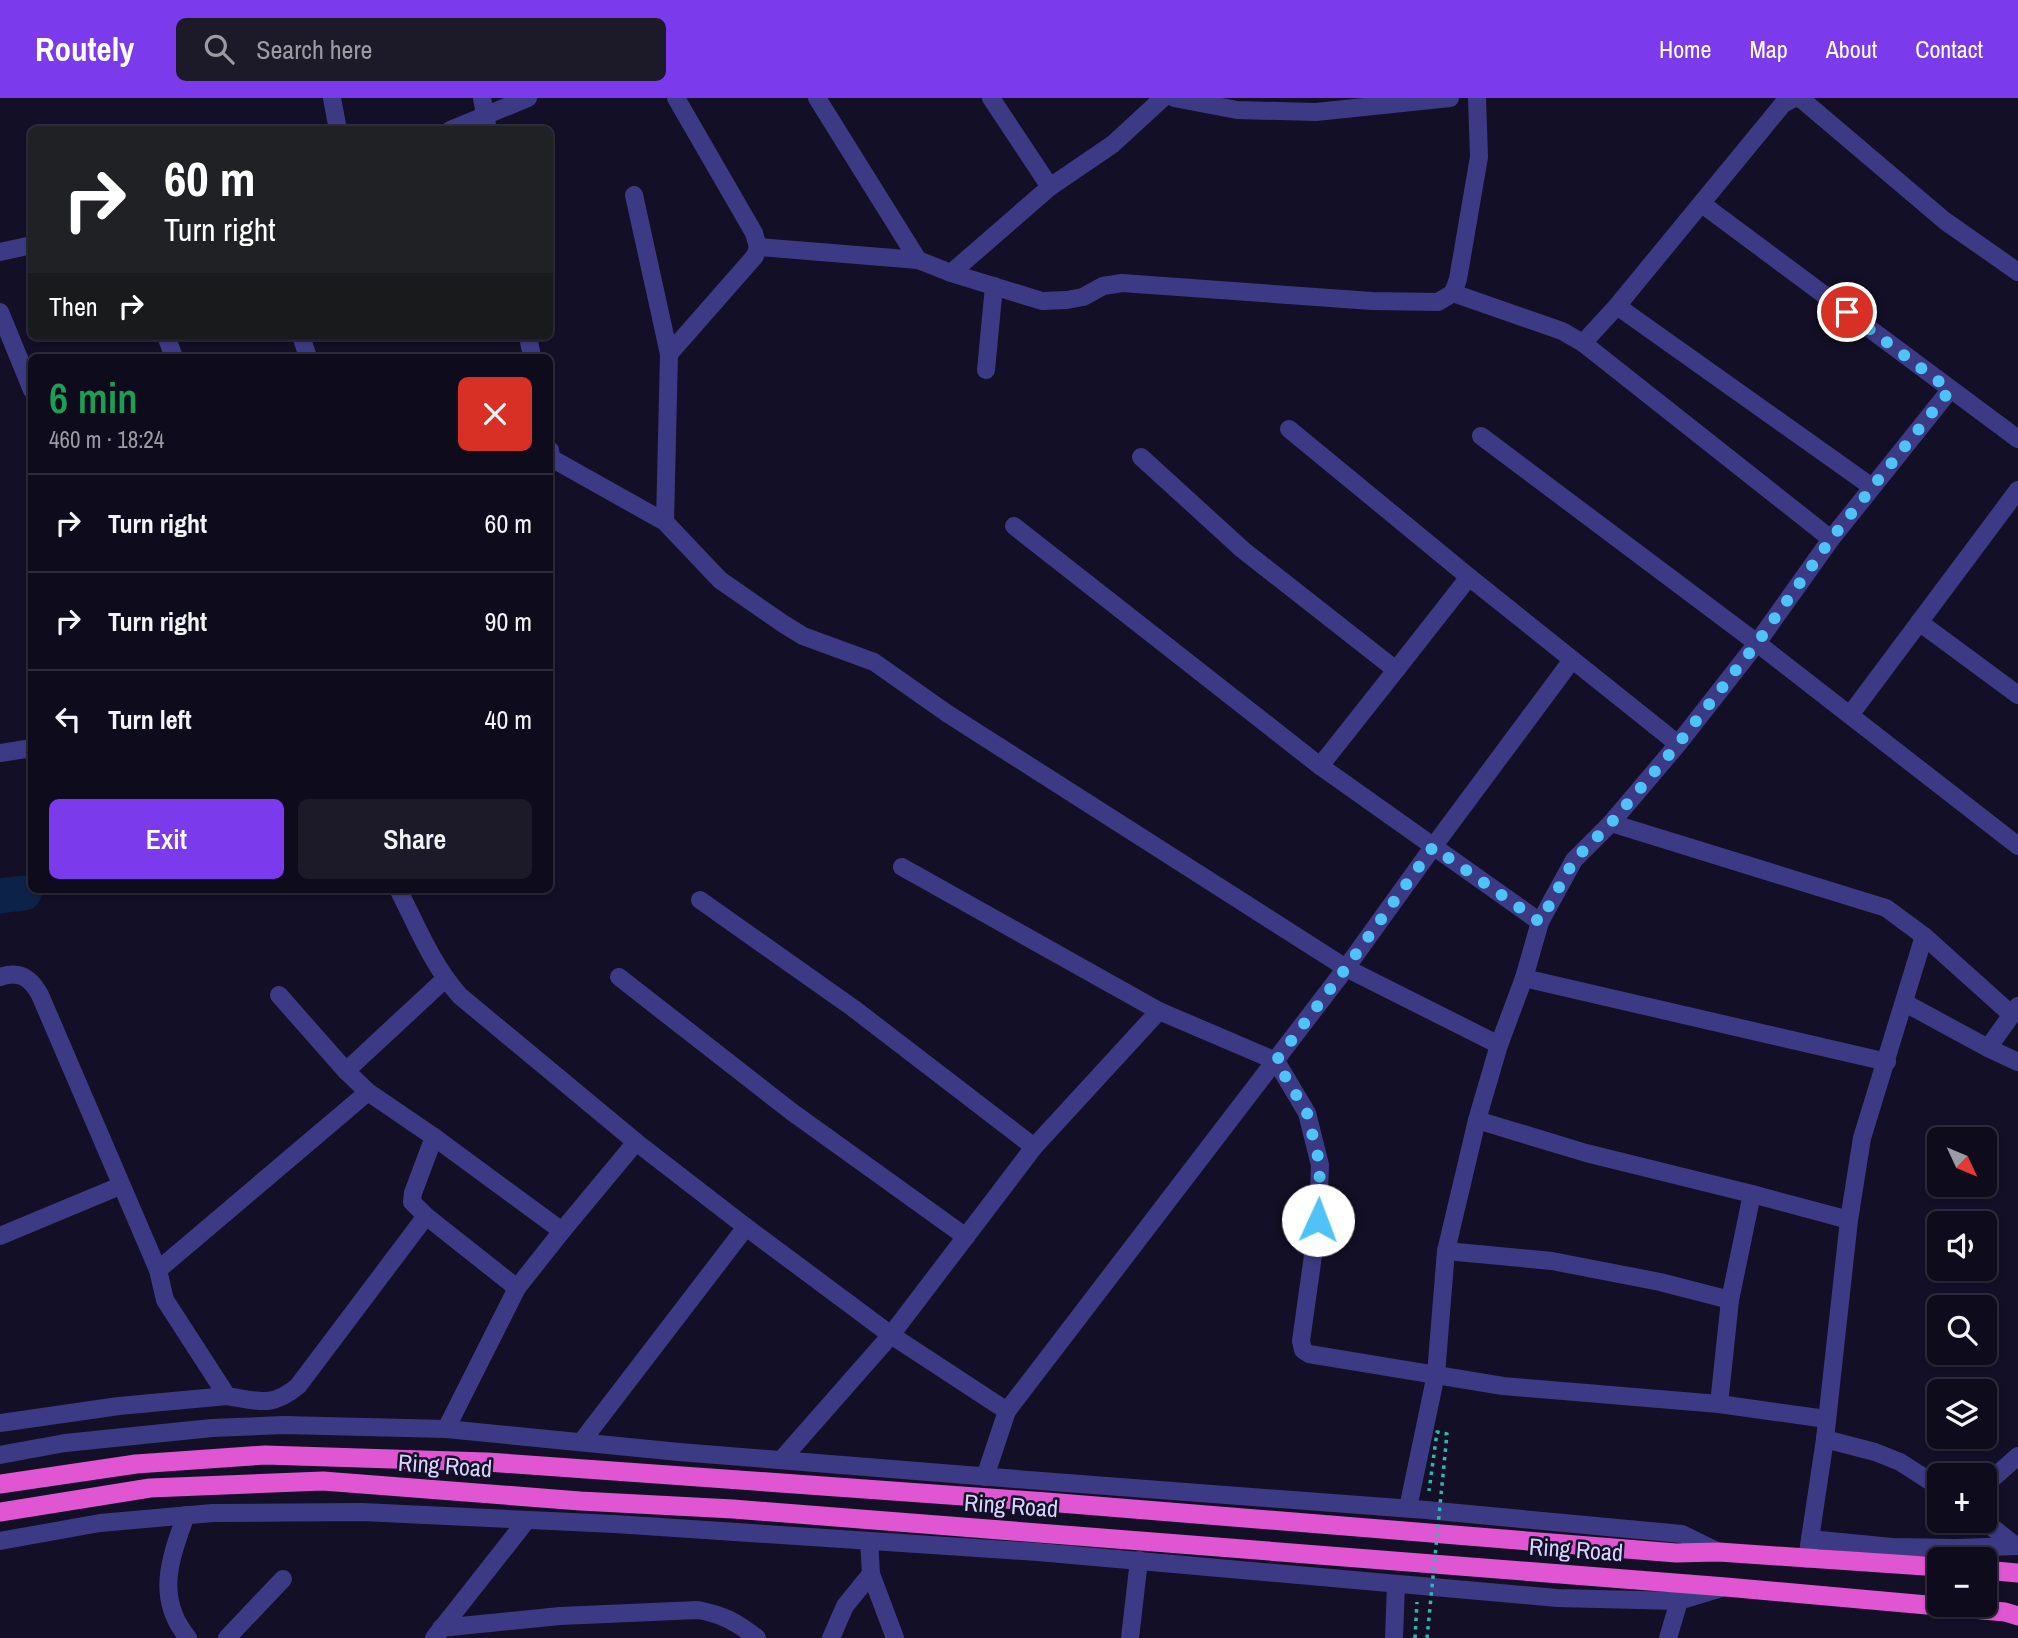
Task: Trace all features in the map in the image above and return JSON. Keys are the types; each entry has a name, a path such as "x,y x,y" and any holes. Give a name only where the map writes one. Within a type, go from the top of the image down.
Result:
{"highway":[{"name":"Ring Road","path":"0,1484 136,1464 265,1455 487,1462 1048,1502 1675,1553 1809,1549 1927,1565"},
{"name":"Ring Road","path":"0,1512 150,1488 323,1481 580,1501 733,1509 1726,1587 1993,1610 2018,1616"},
{"path":"1997,1571 2018,1573"}],"street":[{"path":"332,98 337,126"},
{"path":"459,126 528,98"},
{"path":"669,354 755,256 758,247 754,233 677,98"},
{"path":"817,98 918,260"},
{"path":"991,98 1050,187"},
{"path":"951,273 1050,187 1112,144 1163,98"},
{"path":"1174,98 1237,110 1316,111 1450,98"},
{"path":"758,247 918,260 1042,301 1067,300 1103,286 1122,283 1372,301 1438,302 1453,293 1458,279 1479,157 1477,98"},
{"path":"1583,343 1617,306 1783,104 1794,98 1800,98 1945,221 2018,272"},
{"path":"634,195 669,354 665,523"},
{"path":"1702,204 2018,439"},
{"path":"0,252 28,246"},
{"path":"986,370 994,286"},
{"path":"1453,293 1562,331 1583,343 1831,539"},
{"path":"1617,306 1872,487"},
{"path":"0,312 28,380"},
{"path":"1408,1508 1436,1374 1446,1251 1477,1120 1540,922 1574,860 1611,823 1678,744 1757,643 1831,539 1950,390"},
{"path":"1289,429 1678,744"},
{"path":"1481,436 1757,643 2018,846"},
{"path":"1141,457 1243,550 1396,670"},
{"path":"553,458 665,523 720,580 782,623 803,636 874,662 960,722 1346,968 1499,1045"},
{"path":"1850,715 2018,490"},
{"path":"1014,526 1320,766 1540,922"},
{"path":"1320,766 1469,577"},
{"path":"1919,622 2016,690"},
{"path":"985,1477 1007,1411 1346,968 1572,660"},
{"path":"0,753 28,749"},
{"path":"1611,823 1886,908 2015,1011 1987,1048"},
{"path":"902,867 1159,1011 1276,1061 1307,1113 1320,1165 1318,1220 1300,1341 1303,1350 1314,1355 1503,1386 1719,1404 1826,1419"},
{"path":"400,893 445,979 460,996 636,1142 746,1227 891,1335 1007,1411"},
{"path":"700,900 853,1008 1034,1147"},
{"path":"1924,936 1862,1138 1849,1220 1825,1438 1809,1549 2017,1546"},
{"path":"0,977 10,973 23,975 34,984 158,1270 164,1300 227,1396"},
{"path":"619,977 792,1112 966,1237"},
{"path":"1524,978 1887,1062"},
{"path":"346,1071 445,979"},
{"path":"279,995 368,1092 562,1231"},
{"path":"1905,1003 2018,1062"},
{"path":"782,1459 891,1335 1034,1147 1159,1011"},
{"path":"158,1270 368,1092"},
{"path":"1477,1120 1586,1153 1849,1220"},
{"path":"434,1137 416,1183 412,1202 517,1287"},
{"path":"446,1429 517,1287 636,1142"},
{"path":"0,1236 120,1186"},
{"path":"1719,1404 1730,1300 1752,1194"},
{"path":"3,1417 227,1396 262,1402 283,1399 298,1386 426,1216"},
{"path":"582,1441 746,1227"},
{"path":"1446,1251 1552,1261 1660,1282 1730,1300"},
{"path":"0,1455 65,1443 212,1428 284,1425 446,1429 679,1452 1408,1508 1682,1534 1719,1552"},
{"path":"1825,1438 1900,1462 1927,1479"},
{"path":"1997,1475 2018,1456"},
{"path":"0,1541 100,1523 186,1515 253,1512 362,1513 527,1520 1139,1560 1557,1598 1679,1601 1726,1587"},
{"path":"186,1515 170,1558 167,1583 172,1611 188,1638"},
{"path":"437,1633 527,1520"},
{"path":"1997,1531 2017,1546"},
{"path":"869,1541 871,1574 895,1638"},
{"path":"1130,1638 1139,1560"},
{"path":"831,1638 845,1606 871,1574"},
{"path":"227,1638 283,1579"},
{"path":"1394,1638 1396,1584"},
{"path":"1668,1638 1679,1601"},
{"path":"437,1633 559,1616 698,1610 720,1614 757,1638"}],"path":[{"path":"1427,1638 1447,1434 1437,1432 1429,1491"},
{"path":"1415,1638 1417,1607"}],"waterway":[{"path":"0,896 24,893"}],"route":[{"path":"1318,1220 1320,1165 1307,1113 1276,1061 1433,847 1540,922 1574,860 1611,823 1678,744 1757,643 1831,539 1950,390 1847,312"}]}
